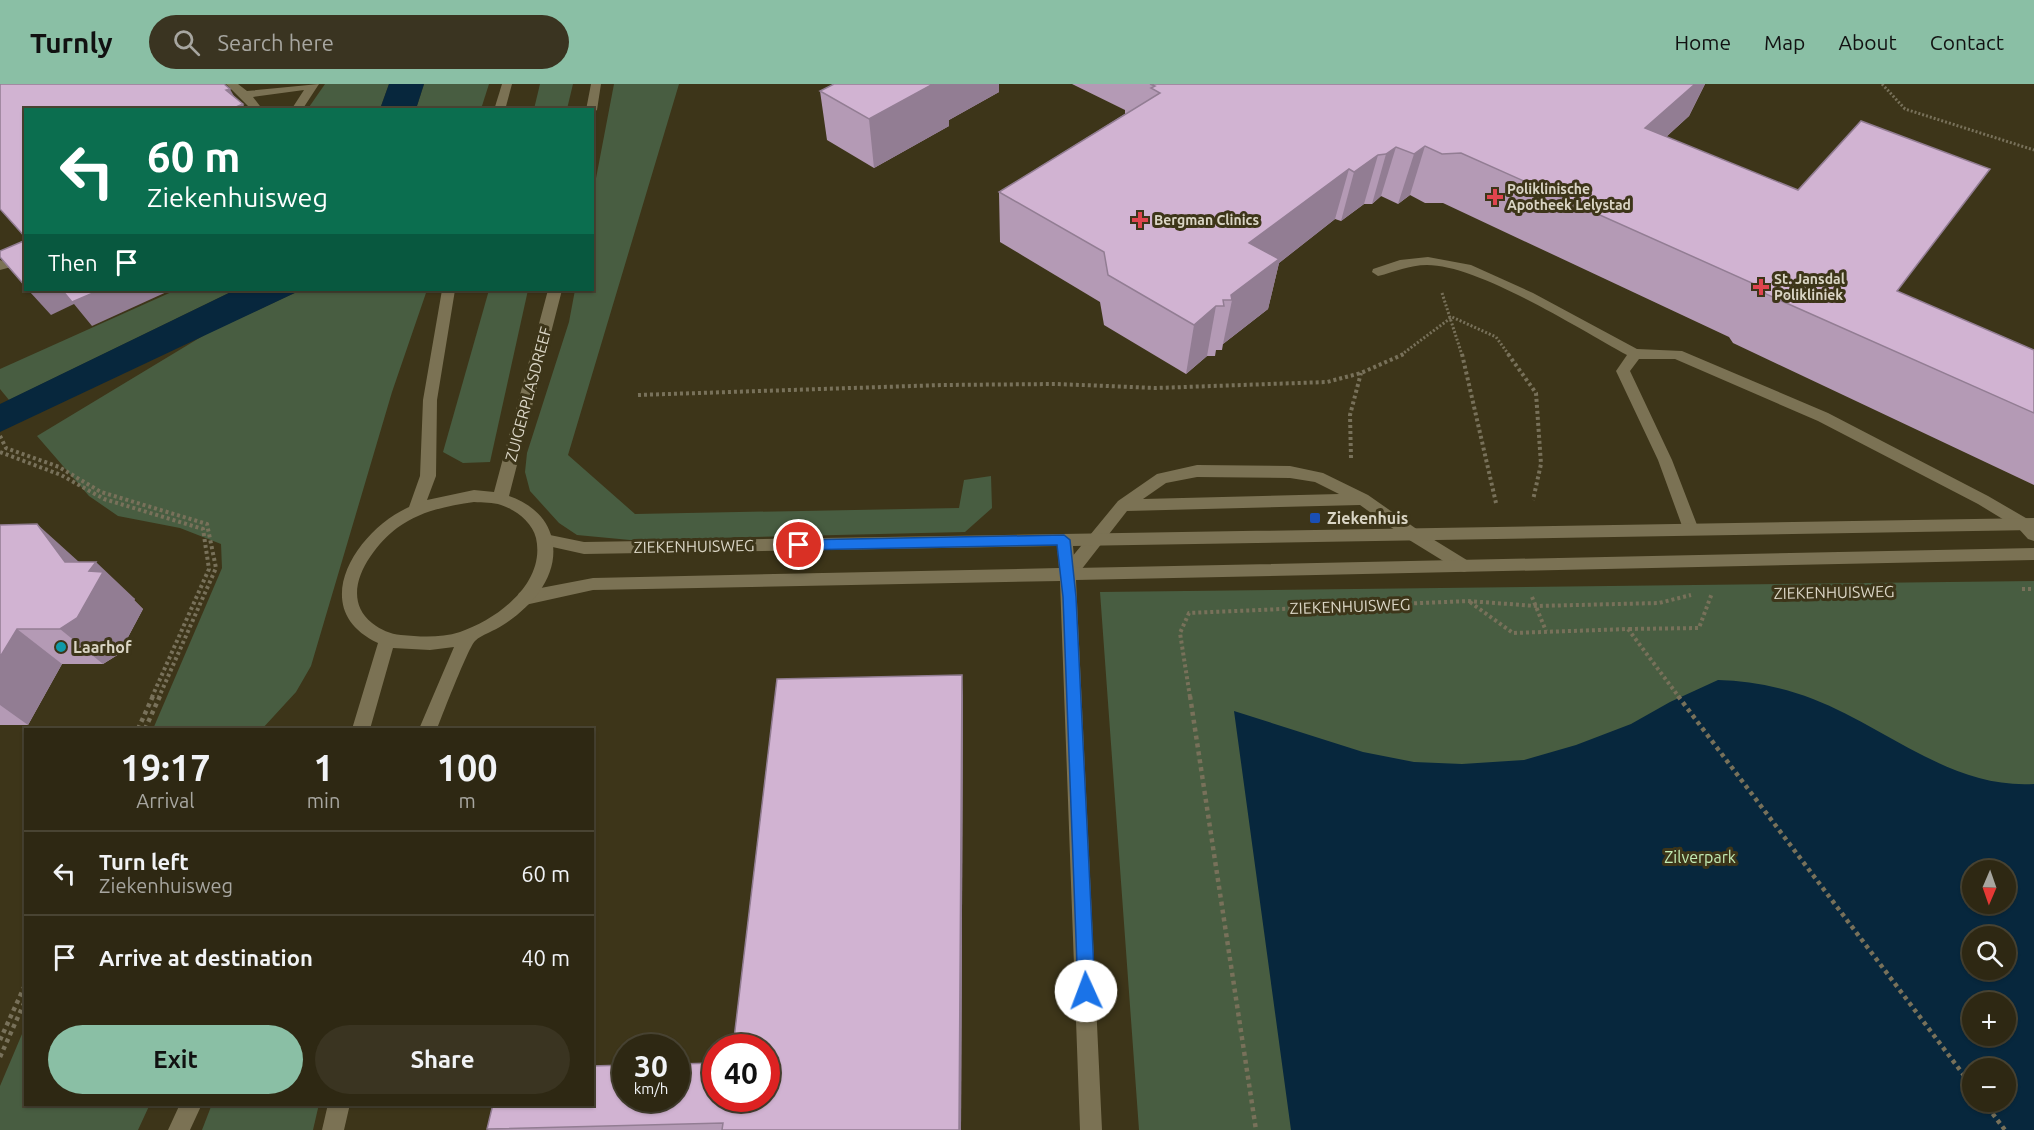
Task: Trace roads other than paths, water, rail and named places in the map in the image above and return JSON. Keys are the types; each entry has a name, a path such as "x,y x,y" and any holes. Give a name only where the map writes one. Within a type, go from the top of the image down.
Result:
{"street":[{"path":"231,84 256,108"},
{"path":"500,108 507,84"},
{"path":"591,108 597,84"},
{"path":"245,95 313,85"},
{"path":"297,108 313,85"},
{"path":"2,266 24,259"},
{"name":"ZIEKENHUISWEG","path":"1378,272 1400,264 1428,261 1466,268 1528,296 1635,354 1677,354 1823,417 2031,528"},
{"path":"417,510 428,476 430,400 448,291"},
{"name":"ZUIGERPLASDREEF","path":"500,499 555,291"},
{"path":"1635,354 1623,370 1665,460 1691,530"},
{"path":"1068,574 1123,505 1162,478 1197,471 1290,472 1318,477 1363,499 1412,534 1464,566"},
{"path":"474,496 500,499 522,508 537,521 545,540 545,559 539,578 525,598 499,620 467,637 425,645 387,640 368,630 355,615 349,597 351,578 359,558 374,539 393,523 417,510 445,500 474,496"},
{"path":"1123,505 1363,499"},
{"name":"ZIEKENHUISWEG","path":"545,540 584,548 1536,532 2031,528"},
{"path":"1064,540 1068,574 1091,1130"},
{"name":"ZIEKENHUISWEG","path":"525,598 593,584 2034,554"},
{"path":"429,728 467,637"},
{"path":"361,728 387,640"},
{"path":"179,1130 190,1106"},
{"path":"333,1130 339,1106"}],"water":[{"path":"389,84 424,84 416,108 380,108"},
{"path":"233,291 299,291 0,432 0,404"},
{"path":"1718,680 1754,683 1813,699 1947,767 1975,777 2004,783 2034,784 2034,1130 1291,1130 1234,711 1363,752 1414,762 1462,764 1524,760 1576,745 1631,724 1670,702"}],"place":[{"name":"Poliklinische Apotheek Lelystad","path":"1495,197"},
{"name":"Bergman Clinics","path":"1140,220"},
{"name":"St. Jansdal Polikliniek","path":"1761,287"},
{"name":"Ziekenhuis","path":"1315,518"},
{"name":"Laarhof","path":"61,647"}],"park label":[{"name":"Zilverpark","path":"1700,857"}]}
